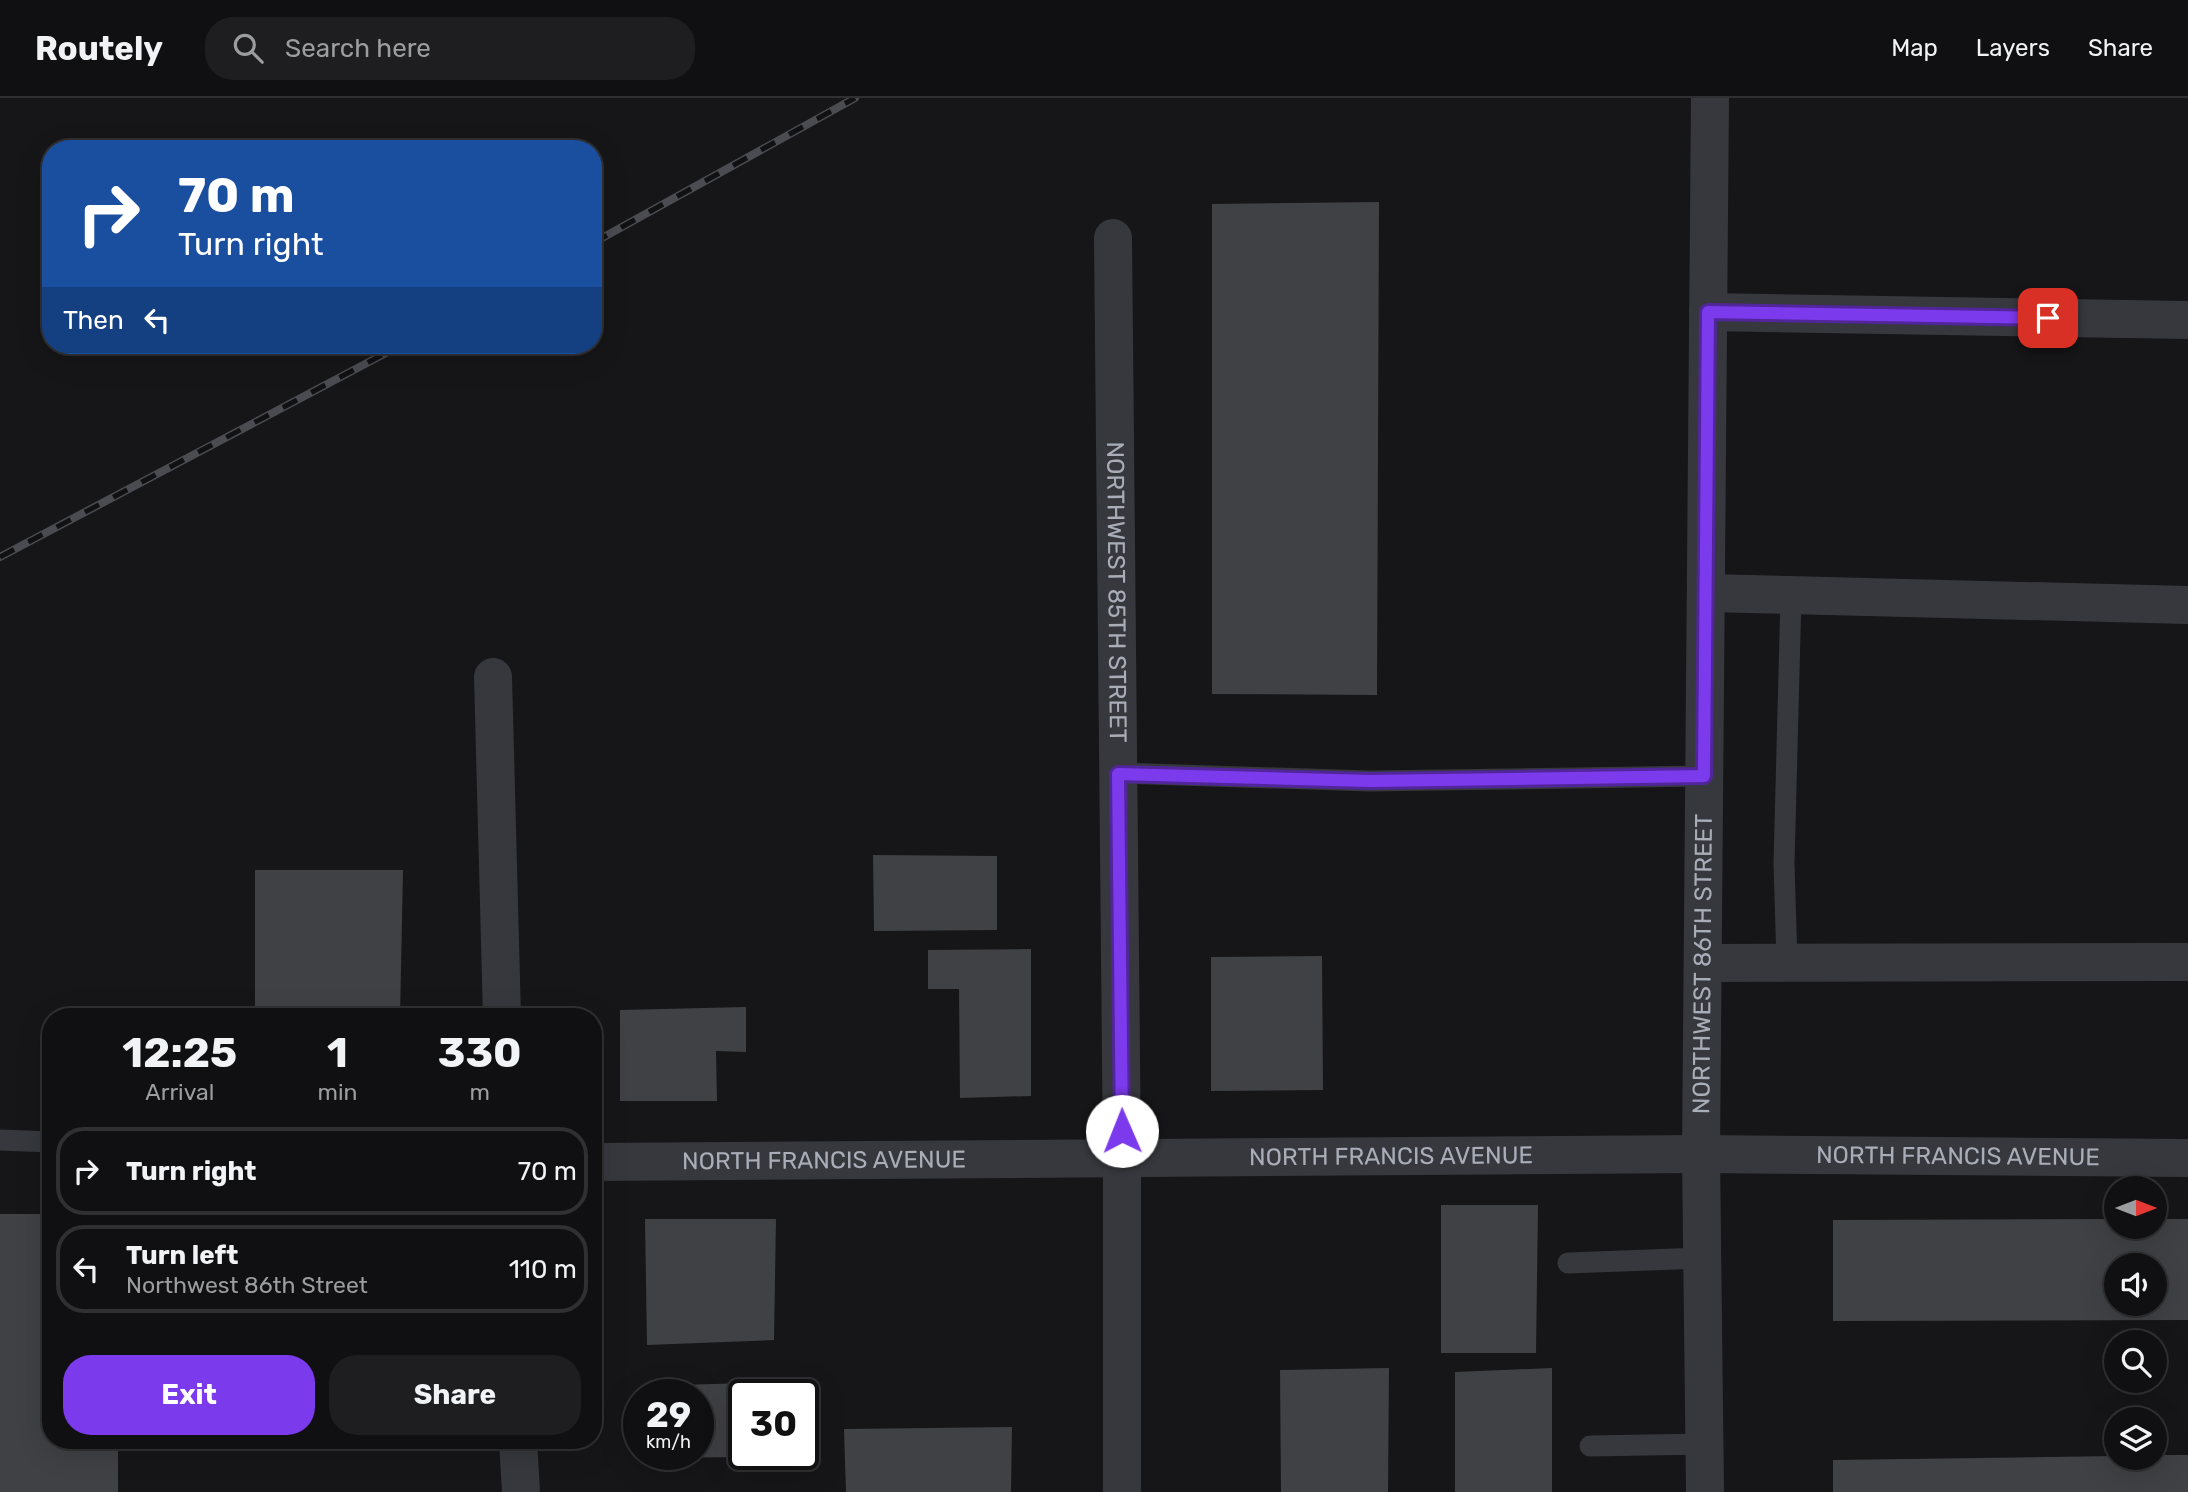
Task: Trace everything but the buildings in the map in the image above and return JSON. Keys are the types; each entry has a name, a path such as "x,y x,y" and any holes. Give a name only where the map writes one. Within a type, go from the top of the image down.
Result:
{"street":[{"name":"NORTHWEST 86TH STREET","path":"1705,1492 1701,1154 1710,98"},
{"name":"NORTHWEST 85TH STREET","path":"1113,238 1122,1159 1122,1492"},
{"path":"1708,312 2188,320"},
{"path":"1706,593 2188,605"},
{"path":"493,677 502,1008"},
{"path":"1704,962 2188,962"},
{"name":"NORTH FRANCIS AVENUE","path":"602,1162 1701,1154 2188,1158"},
{"path":"519,1449 521,1492"}],"lane":[{"path":"1787,962 1784,864 1791,596"},
{"path":"1118,774 1370,781 1704,776"},
{"path":"0,1140 42,1142"},
{"path":"1568,1263 1702,1258"},
{"path":"1590,1446 1704,1444"}],"railway":[{"path":"602,238 855,98"},
{"path":"0,557 384,354"}],"route":[{"path":"1122,1131 1118,774 1370,781 1704,776 1708,312 2048,318"}]}
